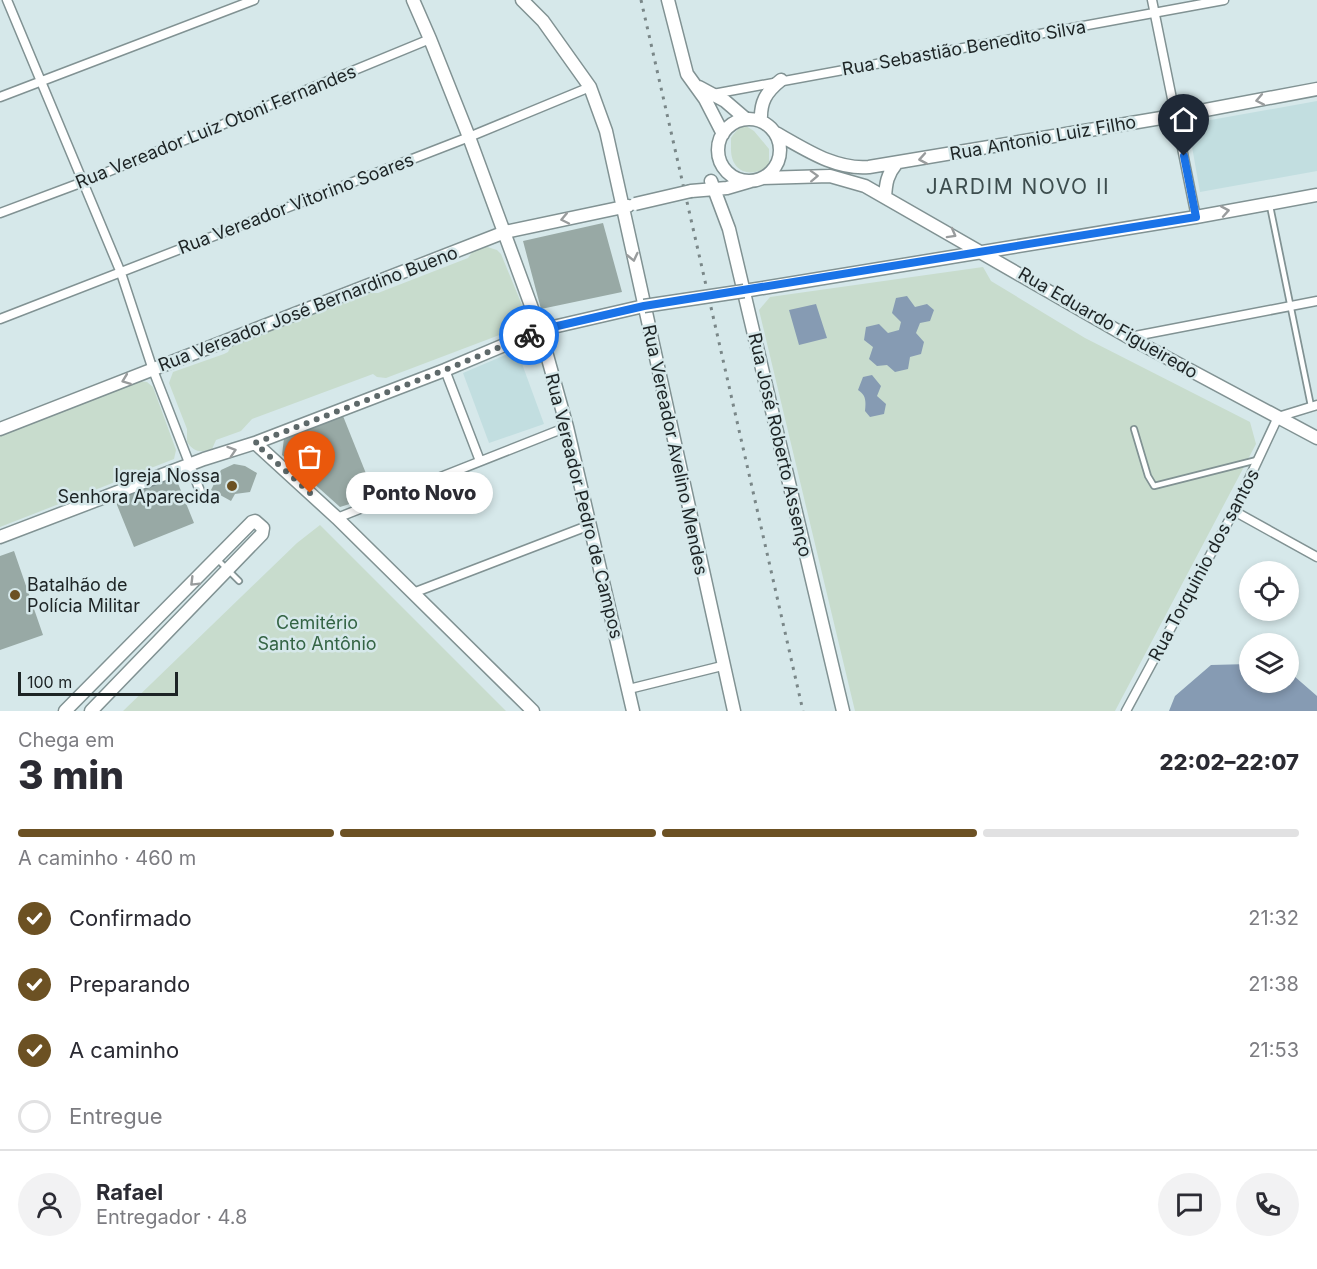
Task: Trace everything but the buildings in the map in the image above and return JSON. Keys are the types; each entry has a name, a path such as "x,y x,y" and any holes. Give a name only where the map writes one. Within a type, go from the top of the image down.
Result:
{"main road":[{"name":"Rua Vereador Pedro de Campos","path":"413,0 469,137 540,330 567,427 633,711"},
{"name":"Rua Vereador Avelino Mendes","path":"522,0 543,21 590,87 629,206 644,306 722,666 734,711"},
{"path":"668,0 683,65 692,84 709,96 733,106 746,119"},
{"path":"761,121 761,104 766,94 781,80"},
{"name":"Rua Antonio Luiz Filho","path":"776,133 817,155 843,166 856,168 896,164 1317,89"},
{"path":"709,96 723,134"},
{"path":"746,119 761,121 776,133 780,146 779,159 773,170 757,179 741,179 731,175 723,167 718,149 723,134 729,126 746,119"},
{"path":"885,196 889,173 896,164"},
{"path":"713,186 723,167"},
{"name":"Rua Eduardo Figueiredo","path":"757,179 830,176 865,186 981,250 1130,338 1317,438"},
{"name":"Rua Vereador José Bernardino Bueno","path":"0,429 505,232 713,186 736,187 757,179"},
{"name":"Rua José Roberto Assenço","path":"713,186 729,229 843,711"},
{"path":"0,537 189,465 255,443 445,370 540,330 644,306 1196,217 1317,195"},
{"path":"255,443 337,518 533,711"},
{"path":"66,711 252,522 259,524 264,531 91,711"},
{"path":"146,631 157,643"}],"street":[{"path":"7,0 121,273 153,370 200,491"},
{"path":"0,97 254,0"},
{"path":"1152,0 1196,217"},
{"name":"Rua Sebastião Benedito Silva","path":"709,96 781,80 1224,0"},
{"name":"Rua Vereador Luiz Otoni Fernandes","path":"0,213 83,182 430,39"},
{"name":"Rua Vereador Vitorino Soares","path":"0,319 469,137 590,87"},
{"path":"1130,338 1317,301"},
{"path":"445,370 480,461"},
{"path":"1278,417 1314,405"},
{"name":"Rua Torquinio dos santos","path":"1126,711 1234,512 1278,417"},
{"path":"337,518 567,427"},
{"path":"1234,512 1317,557"},
{"path":"413,593 590,525"},
{"path":"629,689 722,666"}],"lane":[{"path":"1270,203 1290,305 1314,405"},
{"path":"1134,429 1148,476 1154,486 1260,460"},
{"path":"217,560 239,581"}],"shaded area":[{"path":"1317,101 1317,171 1200,192 1188,124"},
{"path":"907,296 915,307 927,304 934,310 930,321 920,323 916,333 924,342 921,354 910,357 908,369 895,372 887,365 877,366 869,359 873,347 864,340 866,327 879,324 888,333 899,330 901,322 892,313 896,298"},
{"path":"816,304 827,338 799,345 789,310"},
{"path":"517,350 544,424 489,443 463,373"},
{"path":"872,375 881,386 877,396 886,404 884,414 870,417 865,411 864,396 858,390 863,377"},
{"path":"1239,664 1239,693 1299,693 1299,680 1317,696 1317,711 1169,711 1175,696 1211,665"}],"green space":[{"path":"740,126 746,126 754,131 769,149 769,166 755,172 748,172 742,171 734,162 731,138"},
{"path":"484,246 497,250 501,254 524,310 523,321 515,329 386,378 373,374 252,419 241,431 216,440 212,449 198,451 187,442 187,429 169,383 173,372 224,354 228,352 232,344 364,293 378,293 468,258 475,248"},
{"path":"983,267 991,281 1085,338 1250,422 1256,444 1115,711 855,711 759,310 770,297"},
{"path":"139,381 147,382 153,387 176,450 174,459 0,527 0,434"},
{"name":"Cemitério Santo Antônio","path":"320,525 506,711 123,711 297,543"}],"railway":[{"path":"641,0 803,711"}],"way so far":[{"path":"310,493 255,443 529,335"}],"place":[{"name":"Igreja Nossa Senhora Aparecida","path":"232,486"},
{"name":"Ponto Novo","path":"310,493"},
{"name":"Batalhão de Polícia Militar","path":"15,595"}],"district":[{"name":"JARDIM NOVO II","path":"1018,187"}],"route":[{"path":"529,335 540,330 644,306 1196,217 1184,156"}]}
